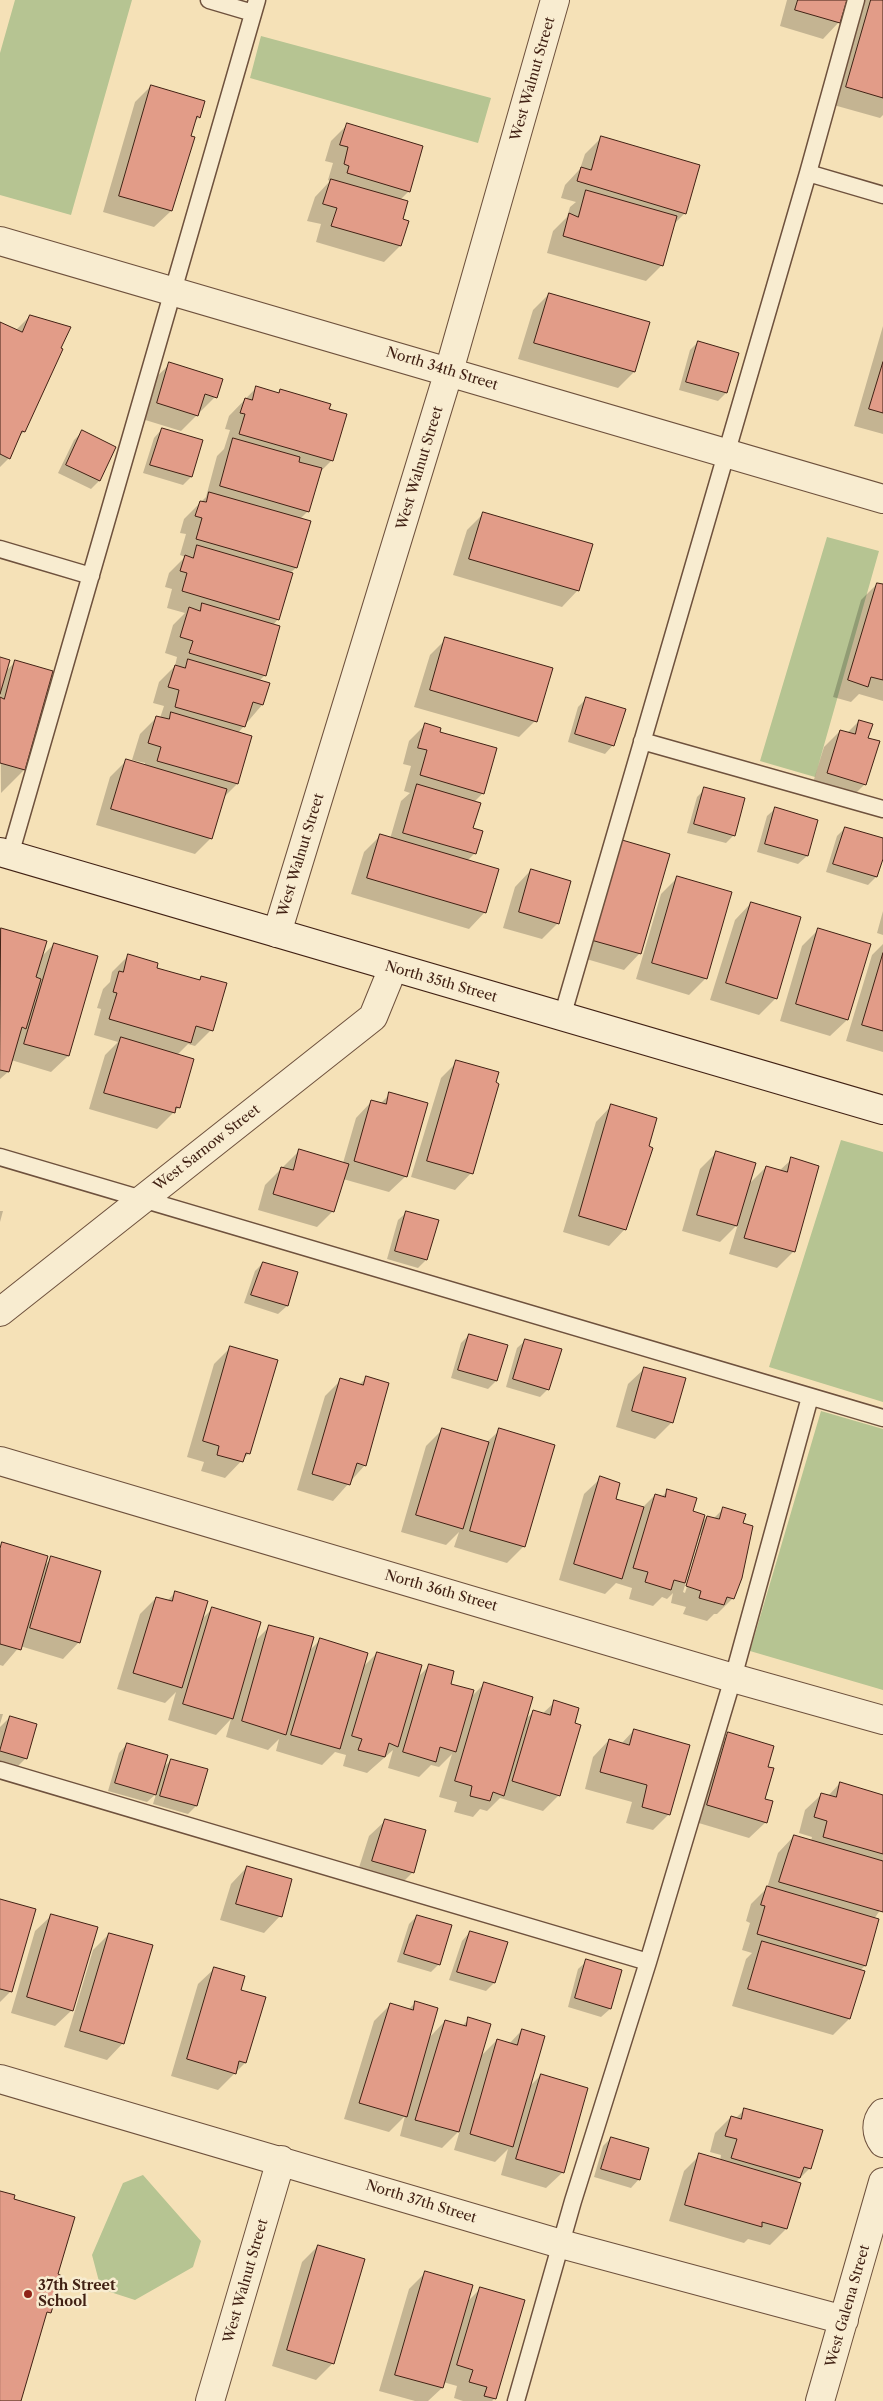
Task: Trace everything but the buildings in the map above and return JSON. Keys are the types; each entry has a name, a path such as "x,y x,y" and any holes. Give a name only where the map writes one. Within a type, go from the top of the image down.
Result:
{"street":[{"name":"West Walnut Street","path":"277,934 449,371 555,0"},
{"name":"North 34th Street","path":"0,241 883,499"},
{"name":"North 35th Street","path":"5,853 883,1110"},
{"name":"West Sarnow Street","path":"0,1312 373,1017 393,968"},
{"name":"North 36th Street","path":"0,1461 733,1678 883,1720"},
{"name":"North 37th Street","path":"0,2078 561,2244 844,2320"},
{"path":"883,2112 877,2123 879,2138 883,2144"},
{"name":"West Walnut Street","path":"210,2401 281,2160"},
{"name":"West Galena Street","path":"820,2401 883,2182"}],"lane":[{"path":"5,853 90,576 255,6 209,0"},
{"path":"562,1017 808,173 856,0"},
{"path":"808,173 883,195"},
{"path":"0,549 90,576"},
{"path":"642,741 883,809"},
{"path":"0,1157 883,1418"},
{"path":"516,2401 561,2244 733,1678 810,1397"},
{"path":"0,1770 648,1962"}],"green space":[{"path":"15,0 132,0 71,215 0,195 0,53"},
{"path":"261,36 491,98 478,143 250,78"},
{"path":"827,537 879,551 815,777 760,761"},
{"path":"841,1140 883,1152 883,1402 769,1367"},
{"path":"821,1411 883,1429 883,1690 750,1651"},
{"path":"143,2175 201,2241 193,2267 135,2300 101,2289 92,2255 123,2183"}],"place":[{"name":"37th Street School","path":"28,2294"}]}
